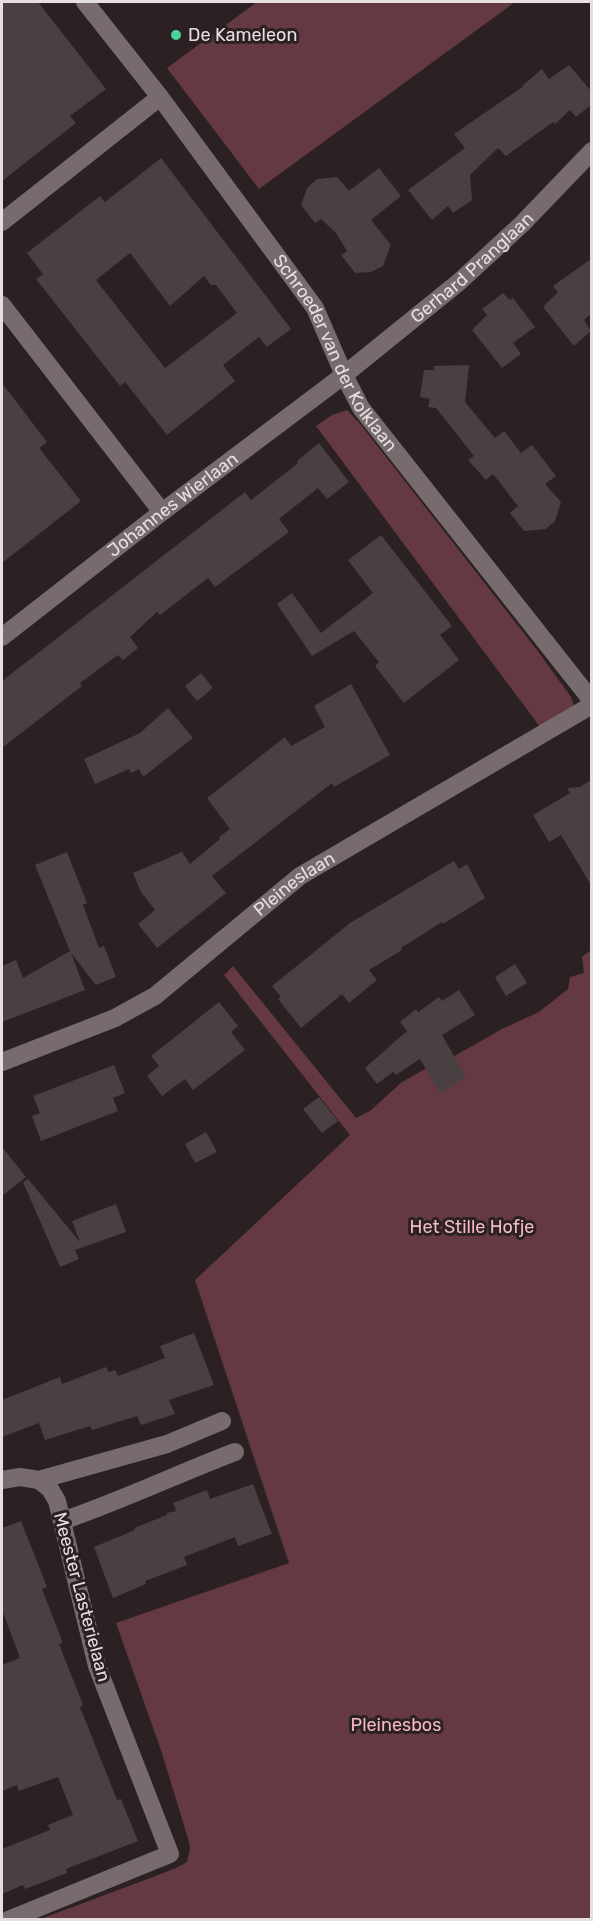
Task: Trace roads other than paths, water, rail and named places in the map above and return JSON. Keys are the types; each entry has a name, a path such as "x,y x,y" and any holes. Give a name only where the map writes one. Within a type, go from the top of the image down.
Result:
{"street":[{"name":"Schroeder van der Kolklaan","path":"85,2 160,98 315,308 361,408 591,703"},
{"path":"2,222 160,98"},
{"name":"Gerhard Pranglaan","path":"344,375 459,282 522,224 591,151"},
{"path":"2,305 162,512"},
{"name":"Johannes Wierlaan","path":"2,637 162,512 344,375"},
{"name":"Pleineslaan","path":"2,1062 115,1018 155,996 300,876 591,703"},
{"path":"2,1480 20,1477 39,1480 167,1444 222,1421"},
{"path":"167,1444 179,1473"},
{"path":"62,1521 106,1506 179,1473 234,1452"},
{"name":"Meester Lasterielaan","path":"8,1920 170,1854 97,1666 57,1501 50,1489 39,1480"}],"place":[{"name":"De Kameleon","path":"176,35"}],"park label":[{"name":"Het Stille Hofje","path":"472,1227"},
{"name":"Pleinesbos","path":"396,1725"}]}
